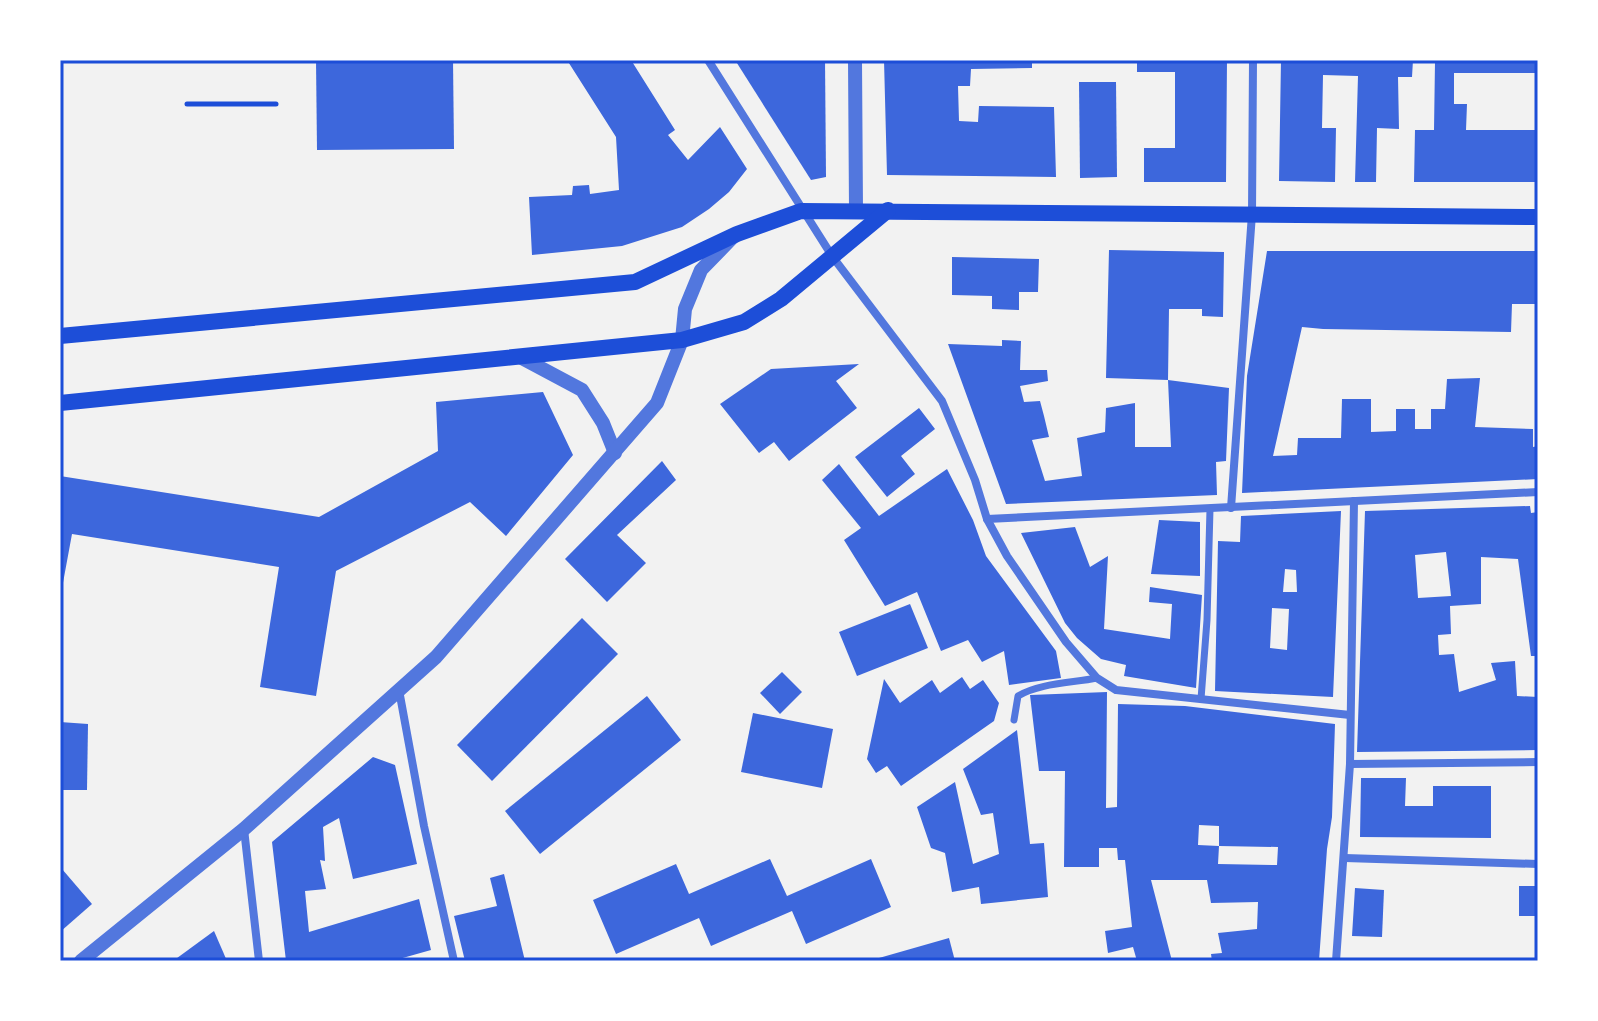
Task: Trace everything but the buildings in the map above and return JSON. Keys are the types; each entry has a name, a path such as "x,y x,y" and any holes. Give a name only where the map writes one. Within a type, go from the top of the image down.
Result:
{"main road":[{"path":"60,403 682,340 744,322 781,299 888,210"},
{"path":"60,336 635,282 737,234 801,211 1538,217"}],"street":[{"path":"708,60 801,211 942,401 975,480 987,519 1007,556 1066,642 1097,678 1116,690 1350,715"},
{"path":"855,60 856,210"},
{"path":"1231,508 1252,214 1253,60"},
{"path":"81,961 244,829 436,657 657,403 682,340 685,309 701,270 737,234"},
{"path":"522,358 582,390 603,423 615,453"},
{"path":"987,519 1538,492"},
{"path":"1336,961 1350,764 1354,501"},
{"path":"1201,699 1210,509"},
{"path":"1014,720 1018,696 1032,687 1097,678"},
{"path":"399,690 424,826 454,961"},
{"path":"1350,764 1538,762"},
{"path":"244,829 259,961"},
{"path":"1345,858 1538,864"}],"path":[{"path":"187,104 276,104"}]}
